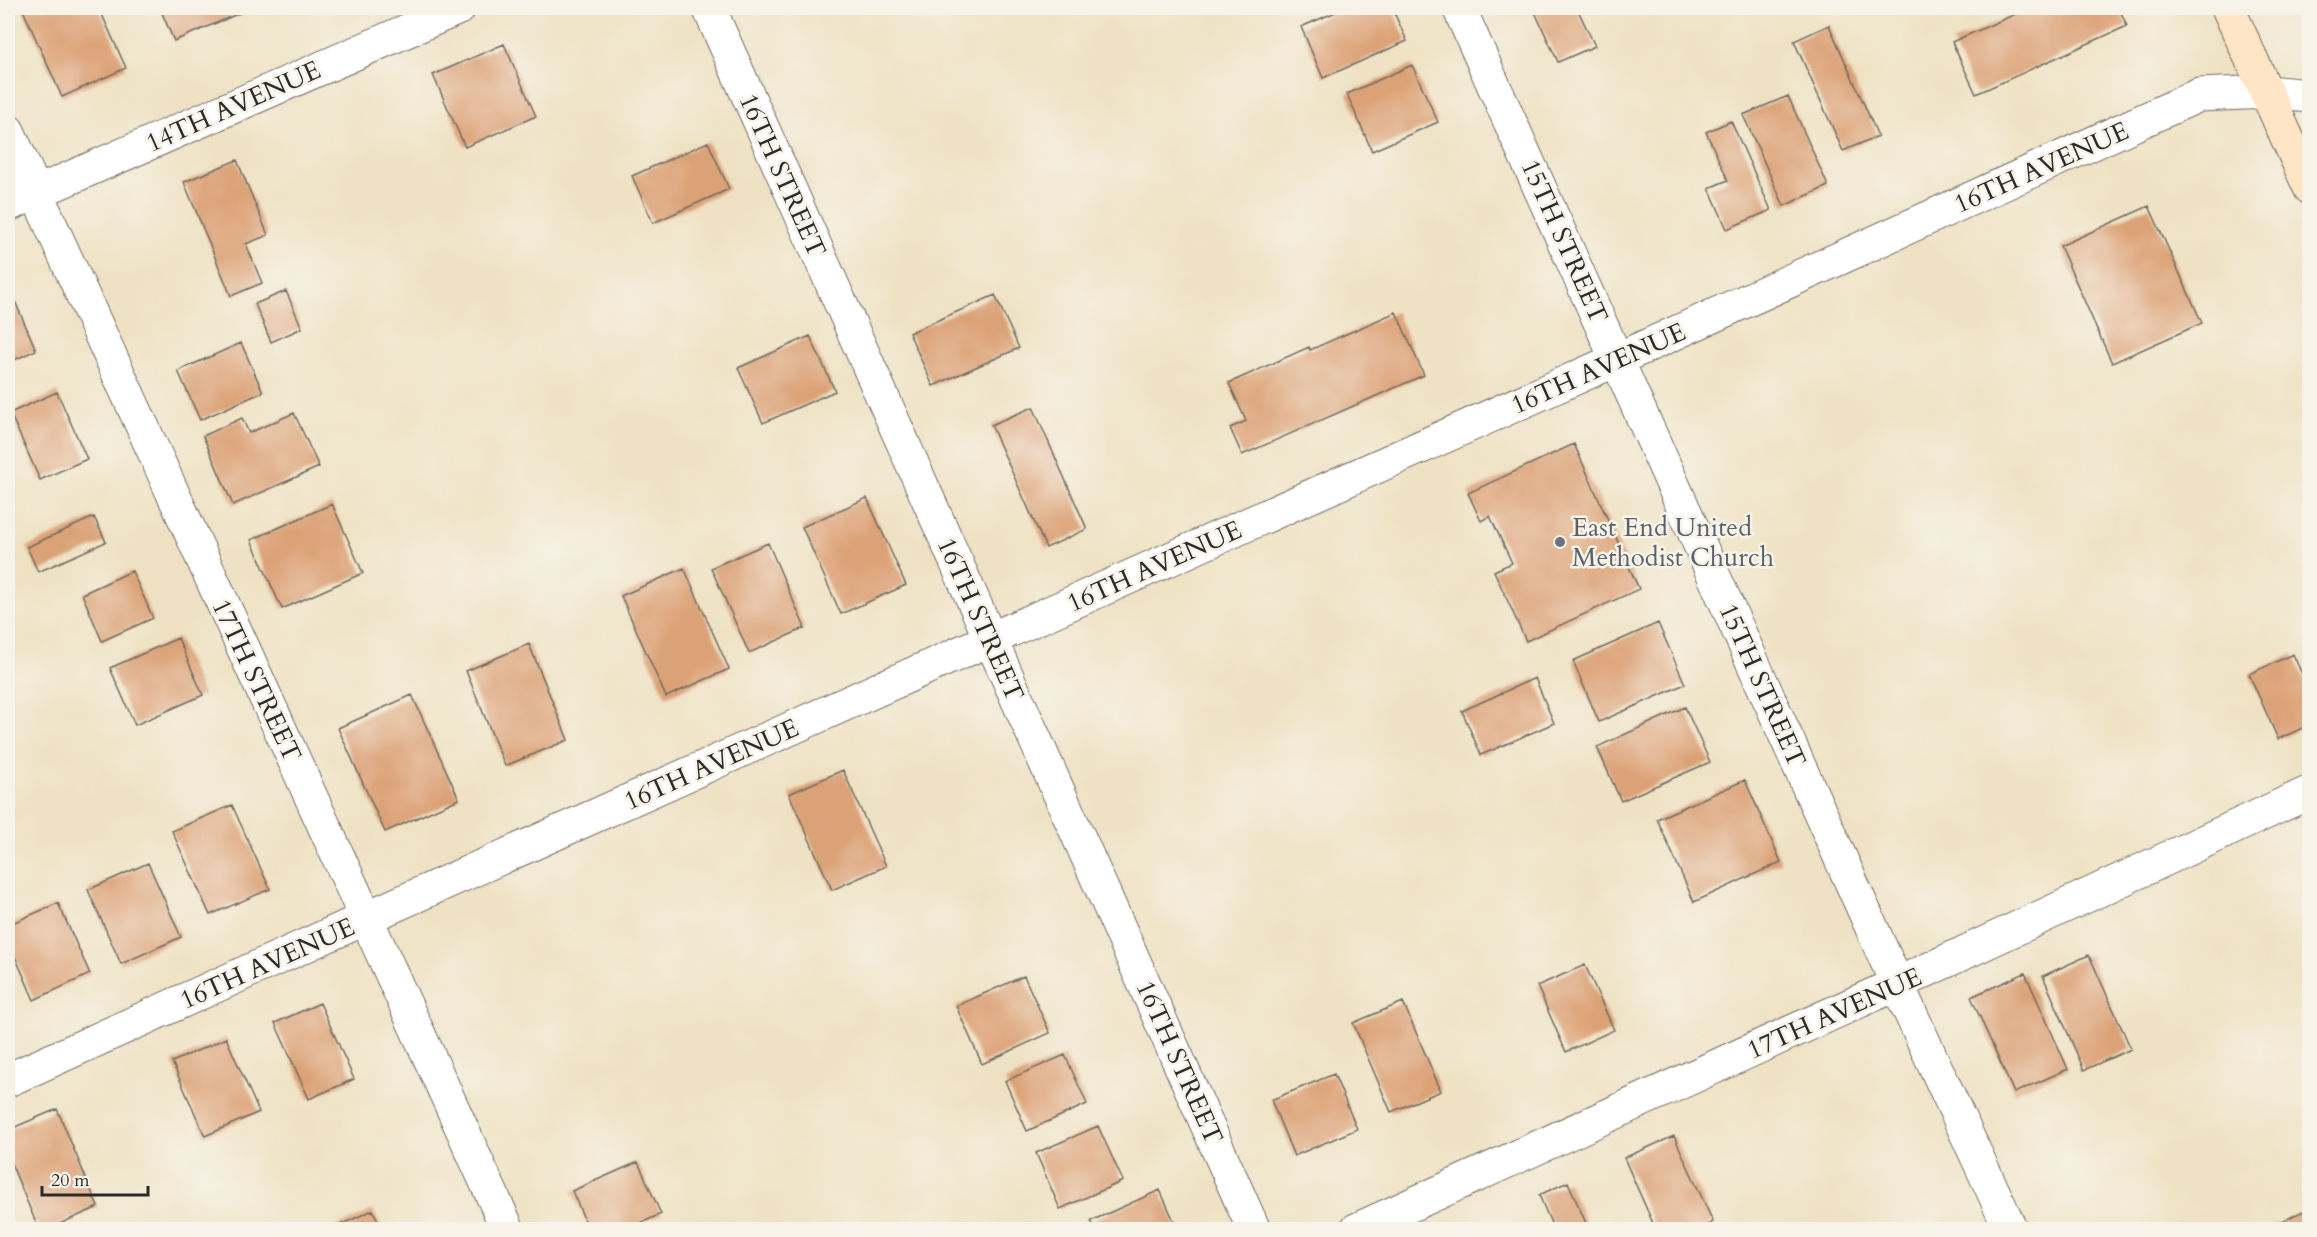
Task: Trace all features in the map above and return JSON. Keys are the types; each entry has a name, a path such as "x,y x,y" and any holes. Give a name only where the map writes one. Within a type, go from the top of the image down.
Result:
{"main road":[{"path":"2228,8 2310,188"}],"street":[{"name":"14TH AVENUE","path":"21,199 459,8"},
{"name":"16TH STREET","path":"709,8 1254,1230"},
{"name":"15TH STREET","path":"1459,8 1897,984 2011,1230"},
{"name":"16TH AVENUE","path":"8,1080 1618,359 2199,95 2266,92 2310,96"},
{"name":"17TH STREET","path":"8,130 21,199 366,918 508,1230"},
{"name":"17TH AVENUE","path":"1356,1230 1897,984 2310,792"}],"building":[{"path":"22,8 99,8 126,68 62,97"},
{"path":"160,8 240,8 242,12 174,41"},
{"path":"1345,8 1392,8 1407,41 1323,78 1301,27"},
{"path":"1533,8 1577,8 1595,46 1558,62"},
{"path":"2029,8 2119,8 2127,26 1976,94 1952,42"},
{"path":"1829,25 1878,136 1843,151 1794,41"},
{"path":"504,44 536,116 465,147 433,75"},
{"path":"1412,65 1438,122 1372,151 1347,94"},
{"path":"1788,96 1828,186 1784,206 1743,115"},
{"path":"1731,121 1771,210 1727,229 1709,188 1728,180 1706,132"},
{"path":"708,142 729,189 653,223 632,176"},
{"path":"237,160 268,235 246,244 262,283 231,296 184,182"},
{"path":"2149,206 2202,323 2112,363 2060,246"},
{"path":"8,285 36,350 8,363"},
{"path":"286,291 302,328 271,342 255,304"},
{"path":"995,295 1019,348 933,386 909,333"},
{"path":"1396,312 1424,375 1242,455 1230,428 1246,421 1229,383 1309,347 1310,350"},
{"path":"810,336 835,391 763,423 738,368"},
{"path":"241,343 263,392 200,420 178,371"},
{"path":"57,392 87,459 40,480 10,413"},
{"path":"1033,407 1087,529 1046,548 991,425"},
{"path":"294,413 319,467 233,505 203,436 242,418 249,433"},
{"name":"East End United Methodist Church","path":"1574,444 1639,589 1526,641 1494,571 1512,563 1490,516 1481,521 1468,493"},
{"path":"867,498 906,585 841,614 802,527"},
{"path":"332,504 363,573 282,609 251,540"},
{"path":"94,517 106,542 38,572 27,547"},
{"path":"768,543 805,628 749,653 711,568"},
{"path":"684,568 729,669 666,697 621,596"},
{"path":"132,571 153,618 102,641 82,594"},
{"path":"1658,623 1685,684 1599,722 1573,661"},
{"path":"178,638 203,695 135,725 110,668"},
{"path":"529,644 568,740 505,766 466,671"},
{"path":"2293,654 2310,692 2310,725 2278,739 2249,674"},
{"path":"1535,678 1554,723 1481,755 1462,711"},
{"path":"412,695 459,799 385,832 338,728"},
{"path":"1685,707 1710,762 1621,801 1597,747"},
{"path":"843,770 886,866 832,890 789,794"},
{"path":"1745,780 1781,862 1694,902 1657,819"},
{"path":"232,805 270,889 210,915 172,831"},
{"path":"148,863 181,937 121,964 88,890"},
{"path":"58,903 90,974 34,1000 8,940 8,925"},
{"path":"2089,955 2131,1049 2084,1070 2043,976"},
{"path":"1585,965 1614,1030 1566,1052 1537,986"},
{"path":"2025,973 2068,1069 2014,1093 1971,997"},
{"path":"1024,976 1050,1033 982,1064 956,1006"},
{"path":"1403,1002 1441,1091 1391,1112 1353,1023"},
{"path":"320,1003 354,1079 309,1099 275,1023"},
{"path":"226,1038 259,1112 205,1136 172,1062"},
{"path":"1065,1055 1087,1104 1027,1131 1005,1081"},
{"path":"1334,1074 1357,1129 1294,1156 1271,1100"},
{"path":"57,1109 98,1207 46,1230 39,1230 8,1156 8,1130"},
{"path":"1098,1126 1123,1181 1060,1209 1036,1153"},
{"path":"1674,1136 1713,1222 1697,1230 1656,1230 1624,1158"},
{"path":"638,1162 661,1214 625,1230 589,1230 572,1191"},
{"path":"1568,1182 1589,1230 1554,1230 1539,1195"},
{"path":"1160,1190 1178,1230 1095,1230 1091,1221"},
{"path":"2310,1208 2310,1230 2263,1230"},
{"path":"373,1210 382,1230 329,1230"}],"place":[{"name":"East End United Methodist Church","path":"1560,542"}]}
